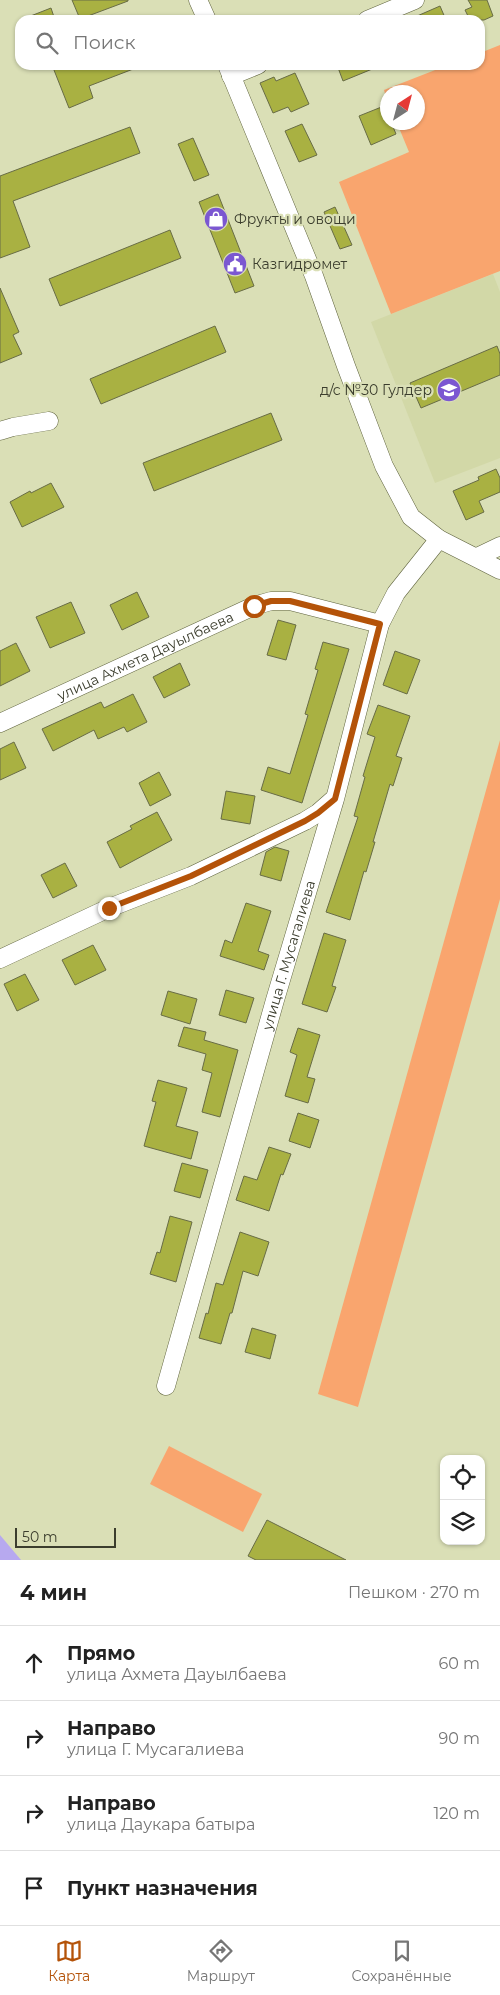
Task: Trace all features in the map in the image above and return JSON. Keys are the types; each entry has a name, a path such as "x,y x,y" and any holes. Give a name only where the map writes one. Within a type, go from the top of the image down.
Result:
{"street":[{"path":"198,0 204,15"},
{"path":"379,15 415,0"},
{"path":"229,70 314,276 384,466 411,517 439,539 500,570"},
{"path":"0,431 49,421"},
{"name":"улица Г. Мусагалиева","path":"166,1386 275,1000 335,799 380,624 396,593 439,539"},
{"path":"477,557 500,546"},
{"name":"улица Ахмета Дауылбаева","path":"0,723 254,606 271,601 290,601 380,624"},
{"path":"0,959 109,908 191,876 305,821 335,799"}],"shaded area":[{"path":"500,45 500,271 391,314 339,182 409,152 400,130 425,130 425,85 397,85 435,70 485,70 485,51"},
{"name":"д/с №30 Гулдер","path":"493,274 500,292 500,458 435,483 371,322"},
{"path":"500,740 500,899 358,1407 318,1394"},
{"path":"169,1446 262,1494 243,1532 150,1484"},
{"path":"0,1535 21,1560 0,1560"}],"building":[{"path":"72,0 128,0 91,15 78,15"},
{"path":"468,0 487,0 493,16 485,20 485,15 468,15 465,10 472,7"},
{"path":"440,6 444,15 419,15"},
{"path":"51,8 53,15 33,15"},
{"path":"54,70 131,70 89,86 93,98 69,108"},
{"path":"339,70 370,70 343,81"},
{"path":"295,73 309,104 291,112 288,107 273,113 260,83 274,77 276,81"},
{"path":"380,108 380,130 394,130 396,134 371,145 359,116"},
{"path":"302,124 317,155 299,162 285,131"},
{"path":"130,127 140,153 13,201 30,247 0,258 0,176"},
{"path":"193,138 209,175 194,181 178,144"},
{"path":"218,194 254,286 235,293 199,202"},
{"path":"335,207 352,245 340,249 324,212"},
{"path":"170,230 181,258 60,306 49,279"},
{"path":"0,288 19,332 13,335 22,354 0,363"},
{"path":"215,326 226,352 101,404 90,379"},
{"path":"497,346 500,354 500,375 421,408 410,383"},
{"path":"271,413 282,440 154,491 143,463"},
{"path":"496,469 500,478 500,492 479,501 484,512 466,520 453,491 479,480 478,477"},
{"path":"51,483 64,507 22,527 10,502 30,491 31,493"},
{"path":"137,592 149,617 122,630 110,605"},
{"path":"71,602 85,633 50,648 36,617"},
{"path":"278,620 296,625 286,660 267,655"},
{"path":"323,642 349,649 302,803 261,790 268,767 290,774 308,715 305,714 318,670 315,669"},
{"path":"16,643 30,671 0,686 0,651"},
{"path":"395,651 420,660 407,694 383,685"},
{"path":"180,663 190,685 164,698 153,677"},
{"path":"133,694 147,722 127,732 124,727 98,739 94,730 53,751 42,729 101,702 104,708"},
{"path":"378,705 410,716 396,756 402,758 393,786 390,784 373,842 375,842 366,872 364,871 350,920 326,912 358,817 354,816 365,777 363,776 375,737 367,734"},
{"path":"14,742 26,768 0,780 0,749"},
{"path":"159,772 171,795 150,806 139,783"},
{"path":"226,791 255,796 250,824 221,819"},
{"path":"157,812 172,840 120,868 107,842 132,829 130,826"},
{"path":"275,847 289,851 281,881 260,875 266,852"},
{"path":"65,863 77,886 53,898 41,875"},
{"path":"246,903 271,911 258,951 269,955 264,970 220,956 225,940 232,943"},
{"path":"324,933 346,940 332,986 336,987 327,1012 302,1004"},
{"path":"93,945 106,970 75,985 62,960"},
{"path":"25,974 39,1000 17,1011 4,984"},
{"path":"226,990 254,998 246,1023 219,1015"},
{"path":"168,991 197,999 190,1024 161,1015"},
{"path":"184,1027 206,1032 204,1040 238,1050 220,1117 202,1112 212,1073 202,1070 206,1054 178,1046"},
{"path":"298,1028 320,1035 307,1077 315,1079 308,1103 285,1096 297,1055 290,1052"},
{"path":"158,1080 187,1088 176,1126 198,1132 191,1159 144,1146 156,1102 152,1101"},
{"path":"298,1113 319,1120 310,1148 289,1141"},
{"path":"269,1147 291,1154 283,1175 281,1174 269,1211 236,1200 244,1176 257,1180"},
{"path":"182,1163 208,1170 200,1198 174,1191"},
{"path":"170,1216 192,1222 176,1282 150,1274 157,1252 160,1253"},
{"path":"240,1232 269,1242 258,1276 243,1271 232,1313 230,1313 221,1344 199,1338 206,1313 208,1314 216,1283 223,1285"},
{"path":"252,1328 276,1335 270,1359 245,1352"},
{"path":"267,1520 346,1560 256,1560 248,1556"}],"place":[{"name":"Фрукты и овощи","path":"216,219"},
{"name":"Казгидромет","path":"235,264"},
{"name":"д/с №30 Гулдер","path":"449,390"}],"route":[{"path":"109,908 191,876 305,821 335,799 380,624 290,601 271,601 254,606"}]}
